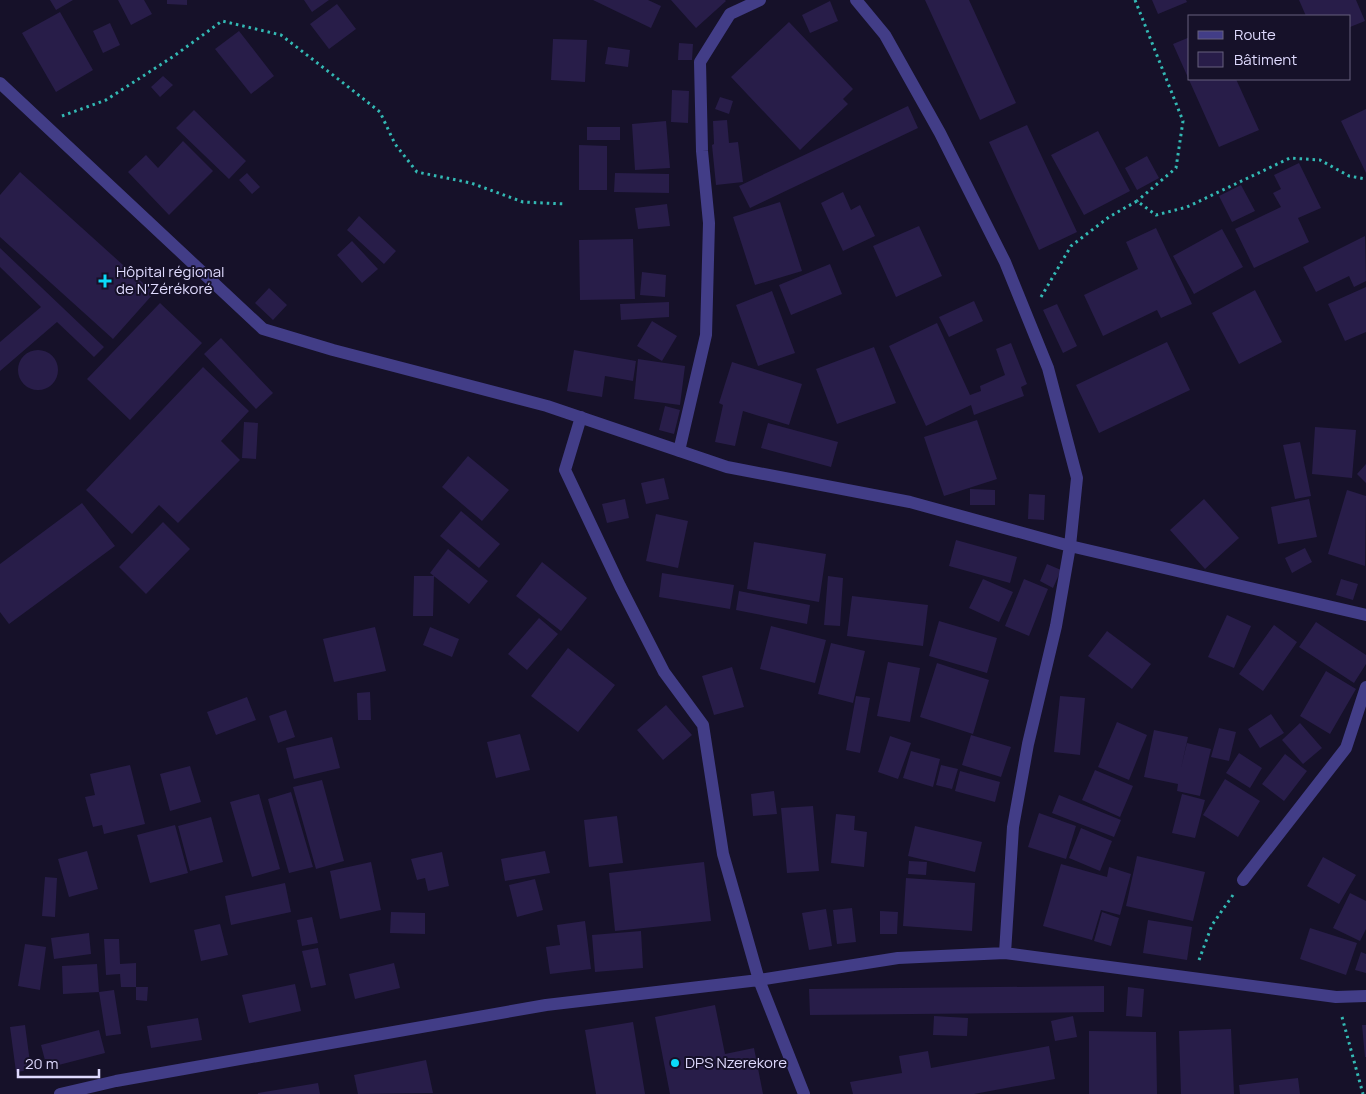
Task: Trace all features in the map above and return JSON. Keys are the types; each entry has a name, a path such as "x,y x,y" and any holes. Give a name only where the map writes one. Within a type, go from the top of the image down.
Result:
{"street":[{"path":"679,451 706,335 709,223 702,150 700,62 730,14 760,0"},
{"path":"856,0 885,35 940,133 1004,262 1048,368 1077,478 1070,546 1056,626 1028,744 1013,827 1004,953"},
{"path":"0,83 263,329 333,350 547,406 727,467 910,502 1070,546 1366,615"},
{"path":"581,417 565,470 620,586 664,672 702,725 723,854 759,980 804,1094"},
{"path":"1243,880 1346,748 1366,687"},
{"path":"60,1094 116,1081 546,1005 759,980 898,958 1004,953 1336,997 1366,996"}],"path":[{"path":"1028,319 1071,246 1109,217 1137,201 1176,168 1183,121 1136,0"},
{"path":"43,123 106,100 174,56 222,21 281,35 342,82 380,112 395,144 417,172 471,183 523,202 565,204"},
{"path":"1137,201 1156,215 1187,207 1290,158 1320,160 1349,176 1366,179"},
{"path":"1193,978 1212,925 1243,880"},
{"path":"1336,997 1363,1094"}],"building":[{"path":"50,0 73,0 56,10"},
{"path":"118,0 144,0 152,14 131,25"},
{"path":"167,0 187,0 187,5 167,4"},
{"path":"304,0 329,0 312,12"},
{"path":"593,0 648,0 661,6 651,28"},
{"path":"671,0 725,0 726,1 696,28"},
{"path":"925,0 969,0 1016,103 980,120"},
{"path":"1152,0 1186,0 1187,2 1158,14"},
{"path":"1299,0 1356,0 1365,21 1351,27 1351,15 1306,15"},
{"path":"830,1 838,21 810,33 802,15"},
{"path":"337,4 356,29 329,49 310,24"},
{"path":"60,12 93,70 56,92 22,33"},
{"path":"789,22 853,89 843,99 848,104 800,150 731,77"},
{"path":"110,23 120,45 103,53 93,31"},
{"path":"239,31 274,76 251,94 215,49"},
{"path":"1188,38 1188,78 1173,44"},
{"path":"553,39 587,40 585,82 551,80"},
{"path":"679,43 693,44 692,60 678,60"},
{"path":"608,47 630,50 628,67 605,64"},
{"path":"163,76 173,85 160,97 151,87"},
{"path":"1189,80 1236,80 1259,130 1219,147"},
{"path":"672,90 689,91 688,123 671,122"},
{"path":"720,97 733,101 729,114 715,109"},
{"path":"908,106 918,128 750,208 739,186"},
{"path":"1366,109 1366,173 1341,121"},
{"path":"194,110 246,161 229,179 176,128"},
{"path":"727,120 729,143 738,142 743,182 716,185 712,145 714,144 713,121"},
{"path":"666,121 670,168 635,170 632,124"},
{"path":"1027,125 1077,232 1039,250 989,142"},
{"path":"587,127 620,127 620,140 587,140"},
{"path":"1098,131 1130,191 1084,215 1051,155"},
{"path":"183,141 213,171 169,215 128,172 146,155 158,168"},
{"path":"579,145 607,146 607,190 579,190"},
{"path":"1147,156 1159,178 1137,190 1125,168"},
{"path":"1299,163 1321,208 1298,218 1309,242 1254,268 1235,229 1281,207 1273,193 1281,189 1274,175"},
{"path":"20,172 154,293 113,339 0,237 0,195"},
{"path":"247,173 260,187 252,194 239,180"},
{"path":"615,173 669,174 669,193 614,192"},
{"path":"1241,185 1255,211 1232,222 1219,196"},
{"path":"843,192 851,210 860,205 875,236 843,251 821,203"},
{"path":"780,202 802,271 755,285 733,217"},
{"path":"667,204 670,226 638,229 635,208"},
{"path":"359,216 396,251 384,264 347,230"},
{"path":"919,226 942,276 896,297 873,246"},
{"path":"1156,228 1192,304 1161,318 1157,310 1103,336 1084,295 1138,269 1126,242"},
{"path":"1222,229 1243,267 1194,294 1173,256"},
{"path":"1365,236 1366,281 1354,287 1349,276 1316,292 1303,267"},
{"path":"633,239 635,299 580,300 579,240"},
{"path":"352,241 378,269 362,283 337,255"},
{"path":"0,248 104,347 94,357 57,322 0,371 0,342 41,307 0,267"},
{"path":"830,264 842,294 791,315 779,285"},
{"path":"642,272 666,275 665,297 640,295"},
{"path":"1366,287 1366,332 1345,341 1328,304"},
{"path":"269,288 287,305 273,320 255,303"},
{"path":"1255,290 1282,342 1239,364 1212,313"},
{"path":"772,291 795,353 758,366 736,305"},
{"path":"974,301 983,321 949,337 939,317"},
{"path":"669,302 669,317 621,320 620,304"},
{"path":"160,303 202,343 130,420 87,379"},
{"path":"1057,304 1077,346 1063,353 1043,310"},
{"path":"652,321 677,336 662,361 637,346"},
{"path":"937,323 970,395 981,391 980,386 1005,375 996,349 1011,343 1027,384 1021,387 1024,396 974,415 971,405 926,426 889,346"},
{"path":"221,338 273,393 256,409 204,354"},
{"path":"1167,342 1190,390 1099,433 1076,385"},
{"path":"874,347 896,403 837,424 816,369"},
{"path":"38,350 52,356 58,370 52,384 38,390 24,384 18,370 24,356"},
{"path":"574,350 636,361 633,381 605,376 602,397 567,391"},
{"path":"638,359 685,366 680,405 634,399"},
{"path":"732,362 802,384 789,425 743,411 735,446 715,442 723,405 719,403"},
{"path":"203,367 249,411 221,441 240,460 178,523 159,505 132,534 86,490"},
{"path":"665,406 680,410 674,434 659,430"},
{"path":"977,420 997,479 944,496 924,437"},
{"path":"244,422 258,423 256,459 242,458"},
{"path":"768,423 838,442 831,467 761,448"},
{"path":"1315,427 1356,430 1352,478 1312,474"},
{"path":"1300,442 1311,496 1295,499 1283,445"},
{"path":"468,456 509,490 482,521 442,487"},
{"path":"1366,464 1366,483 1357,474"},
{"path":"664,478 669,499 646,504 641,483"},
{"path":"970,489 995,490 995,505 970,505"},
{"path":"1347,490 1366,496 1365,566 1328,554"},
{"path":"1029,494 1045,495 1044,520 1028,519"},
{"path":"625,499 629,518 607,523 602,504"},
{"path":"1204,499 1239,538 1205,569 1170,530"},
{"path":"1309,499 1317,537 1278,544 1271,507"},
{"path":"82,503 115,546 9,624 0,612 0,564"},
{"path":"461,511 500,544 479,568 440,536"},
{"path":"656,514 688,521 678,568 646,561"},
{"path":"163,522 190,549 146,594 119,567"},
{"path":"956,540 1017,557 1010,583 949,566"},
{"path":"754,542 826,554 819,602 747,589"},
{"path":"1305,548 1312,562 1292,573 1285,558"},
{"path":"448,549 488,581 469,604 430,573"},
{"path":"542,562 587,598 561,631 516,596"},
{"path":"1047,564 1061,570 1053,588 1040,581"},
{"path":"662,573 734,585 730,609 659,597"},
{"path":"414,576 434,576 433,616 413,616"},
{"path":"828,576 843,578 840,626 824,625"},
{"path":"983,579 1013,592 999,622 969,608"},
{"path":"1024,579 1048,589 1029,636 1005,626"},
{"path":"1341,579 1358,584 1353,600 1336,595"},
{"path":"739,591 810,605 807,624 736,610"},
{"path":"852,596 928,605 923,646 847,636"},
{"path":"1227,615 1251,626 1234,668 1208,657"},
{"path":"539,618 558,634 527,670 508,654"},
{"path":"939,621 997,638 987,673 929,656"},
{"path":"1316,622 1366,655 1366,664 1354,683 1299,647"},
{"path":"1274,625 1297,642 1263,691 1239,674"},
{"path":"771,626 826,640 815,683 760,669"},
{"path":"375,627 386,671 334,682 323,639"},
{"path":"430,627 459,639 452,657 423,645"},
{"path":"1107,631 1151,664 1132,689 1088,656"},
{"path":"831,643 865,651 853,703 818,694"},
{"path":"568,648 615,685 578,732 531,696"},
{"path":"888,662 920,668 910,722 877,716"},
{"path":"937,663 989,680 973,734 920,717"},
{"path":"732,667 744,707 714,715 702,676"},
{"path":"1326,671 1356,689 1330,734 1300,716"},
{"path":"370,692 371,720 358,720 357,693"},
{"path":"856,696 870,698 860,753 846,750"},
{"path":"1060,696 1085,698 1080,755 1054,752"},
{"path":"247,697 256,720 216,735 207,712"},
{"path":"666,705 692,735 663,760 637,730"},
{"path":"286,710 295,737 278,743 269,716"},
{"path":"1271,714 1284,733 1260,748 1248,729"},
{"path":"1117,722 1147,735 1129,780 1098,767"},
{"path":"1300,723 1322,748 1303,764 1282,740"},
{"path":"1219,728 1236,732 1229,761 1211,757"},
{"path":"1154,730 1188,737 1181,768 1187,743 1211,749 1200,796 1177,791 1178,784 1144,777"},
{"path":"520,734 530,770 496,778 487,742"},
{"path":"971,735 1011,747 1001,777 962,765"},
{"path":"890,736 911,743 898,779 878,772"},
{"path":"332,737 340,768 294,779 286,748"},
{"path":"911,751 940,759 933,787 903,778"},
{"path":"1239,753 1262,768 1250,788 1226,773"},
{"path":"1285,754 1307,771 1284,801 1262,784"},
{"path":"130,765 145,824 104,834 102,825 93,827 85,797 95,795 90,774"},
{"path":"941,765 958,769 952,789 936,785"},
{"path":"190,766 201,802 170,811 160,774"},
{"path":"1095,770 1133,786 1120,817 1082,800"},
{"path":"960,771 1000,782 995,802 955,791"},
{"path":"1225,779 1260,801 1238,837 1203,815"},
{"path":"322,780 344,861 316,869 293,787"},
{"path":"774,791 777,814 753,816 751,794"},
{"path":"291,792 313,867 289,873 268,799"},
{"path":"259,794 280,869 252,877 230,802"},
{"path":"1182,794 1205,800 1195,838 1172,833"},
{"path":"1059,795 1121,820 1114,837 1052,813"},
{"path":"813,806 819,871 787,873 781,808"},
{"path":"1039,813 1076,826 1066,859 1028,847"},
{"path":"836,814 855,816 854,830 867,832 864,867 831,863"},
{"path":"617,816 623,863 589,867 584,820"},
{"path":"211,817 223,862 190,871 178,826"},
{"path":"175,825 188,873 150,883 137,835"},
{"path":"915,826 982,842 975,872 908,856"},
{"path":"1081,828 1112,841 1100,871 1069,858"},
{"path":"87,851 98,889 69,897 58,859"},
{"path":"545,851 550,873 505,881 501,859"},
{"path":"442,852 449,886 428,891 425,878 417,880 411,859"},
{"path":"1137,856 1205,872 1193,921 1126,906"},
{"path":"1323,857 1356,875 1339,904 1307,886"},
{"path":"909,861 927,862 926,875 908,874"},
{"path":"371,862 381,910 340,919 330,871"},
{"path":"704,862 711,921 615,931 609,873"},
{"path":"1061,864 1107,877 1109,867 1131,874 1120,915 1101,910 1092,940 1043,926"},
{"path":"45,877 57,878 55,917 42,916"},
{"path":"906,878 975,883 972,931 903,926"},
{"path":"535,879 543,910 517,917 509,885"},
{"path":"285,883 291,912 231,925 225,896"},
{"path":"1350,893 1366,901 1366,929 1360,941 1333,928"},
{"path":"852,908 856,942 837,944 833,910"},
{"path":"826,909 832,946 809,950 802,913"},
{"path":"880,911 898,912 897,934 880,934"},
{"path":"391,912 425,913 425,934 390,933"},
{"path":"1102,912 1119,918 1111,946 1094,941"},
{"path":"312,917 318,943 302,946 297,920"},
{"path":"1148,920 1192,927 1187,960 1143,953"},
{"path":"585,921 591,969 550,974 546,947 560,945 557,925"},
{"path":"220,924 228,955 201,961 194,930"},
{"path":"1310,928 1357,943 1346,975 1300,959"},
{"path":"641,931 643,968 595,972 592,935"},
{"path":"89,933 91,954 54,959 51,938"},
{"path":"104,939 119,939 120,964 136,963 136,987 121,987 120,974 106,975"},
{"path":"25,944 46,947 40,990 18,986"},
{"path":"318,948 326,985 311,988 302,951"},
{"path":"1361,952 1366,954 1366,973 1355,970"},
{"path":"394,963 400,988 355,999 349,974"},
{"path":"97,964 99,992 63,994 62,966"},
{"path":"295,984 301,1011 249,1023 242,995"},
{"path":"1104,986 1104,1012 810,1015 809,989"},
{"path":"136,987 148,987 147,1001 136,1000"},
{"path":"1128,987 1144,989 1142,1017 1126,1016"},
{"path":"114,990 121,1034 106,1036 99,992"},
{"path":"715,1005 725,1054 754,1048 763,1094 670,1094 655,1017"},
{"path":"934,1016 968,1018 967,1036 933,1035"},
{"path":"1073,1016 1077,1037 1055,1041 1051,1021"},
{"path":"198,1018 202,1040 151,1048 147,1026"},
{"path":"633,1022 645,1094 596,1094 585,1030"},
{"path":"25,1025 31,1070 16,1072 10,1027"},
{"path":"1362,1025 1366,1025 1366,1057 1365,1057"},
{"path":"1231,1029 1234,1094 1181,1094 1179,1031"},
{"path":"99,1030 105,1053 47,1068 41,1045"},
{"path":"1089,1031 1156,1032 1157,1094 1089,1094"},
{"path":"1049,1046 1055,1079 974,1094 853,1094 850,1082 902,1073 899,1056 928,1051 931,1068"},
{"path":"426,1060 433,1093 358,1094 354,1075"},
{"path":"1298,1078 1300,1094 1240,1094 1239,1085"},
{"path":"318,1083 320,1094 258,1094 258,1093"}],"place":[{"name":"Hôpital régional de N'Zérékoré","path":"105,281"},
{"name":"DPS Nzerekore","path":"675,1063"}]}
